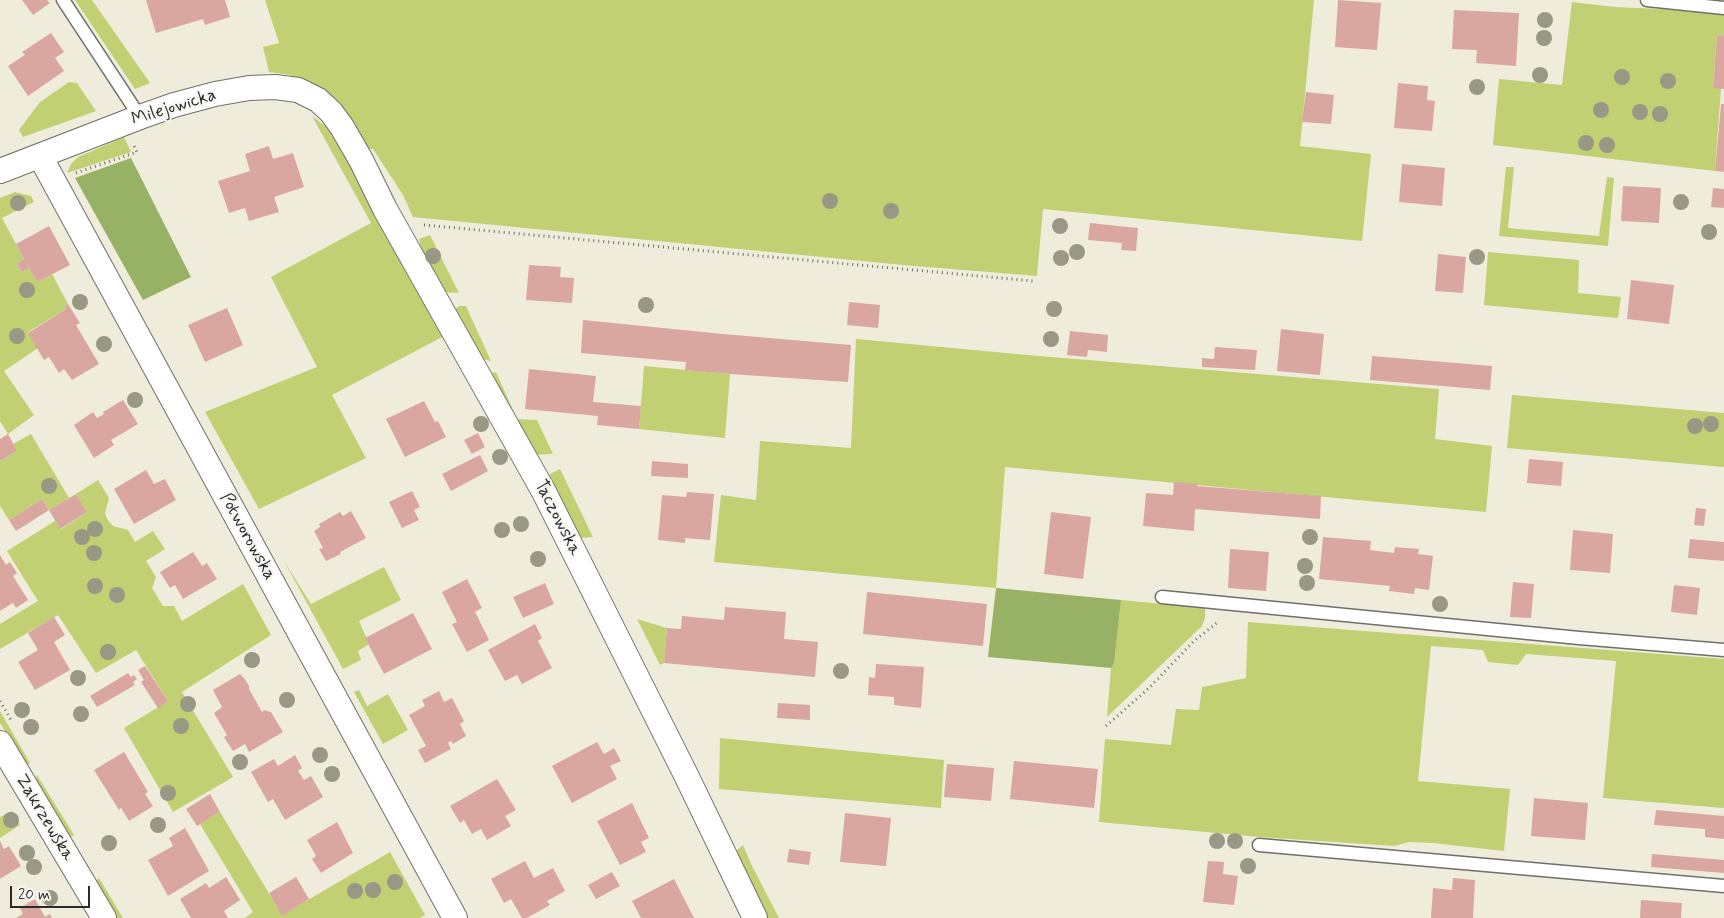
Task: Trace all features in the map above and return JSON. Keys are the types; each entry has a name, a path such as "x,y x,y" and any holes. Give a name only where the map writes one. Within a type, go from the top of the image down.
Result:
{"street":[{"name":"Milejowicka","path":"0,171 140,117 215,94 249,88 275,87 298,90 318,100 332,112 342,127"},
{"name":"Taczowska","path":"342,127 394,225 544,492 678,758 755,918"},
{"name":"Potworowska","path":"40,156 455,918"},
{"name":"Zakrzewska","path":"0,743 104,918"}],"lane":[{"path":"62,0 140,117"},
{"path":"1647,0 1724,8"},
{"path":"1162,597 1579,638 1724,650"},
{"path":"1259,845 1724,886"}],"path":[{"path":"394,225 428,225 1033,281"},
{"path":"1106,726 1149,688 1194,641 1218,621 1246,605"}],"green space":[{"path":"75,0 92,0 150,83 135,89"},
{"path":"265,0 1314,0 1300,146 1371,154 1362,241 1043,209 1037,276 903,265 413,217 403,195 373,149 368,149 307,83 290,75 269,72 263,47 279,43"},
{"path":"1572,2 1615,7 1724,12 1724,36 1717,35 1713,87 1721,88 1715,171 1493,145 1499,79 1562,85"},
{"path":"69,82 77,83 96,111 23,137 19,130 40,102"},
{"path":"312,116 325,126 337,142 444,336 332,395 366,458 259,509 205,412 317,367 271,277 371,223"},
{"path":"124,137 131,152 67,173 71,164 78,157"},
{"path":"131,158 191,277 143,300 75,178"},
{"path":"1506,167 1514,167 1508,228 1599,236 1607,177 1614,178 1608,246 1499,236"},
{"path":"15,192 31,196 34,202 2,218 24,259 17,263 22,272 29,268 37,282 52,274 68,304 65,306 66,309 28,332 38,348 4,371 34,415 8,434 0,421 0,198"},
{"path":"430,235 459,293 442,292 424,259 419,239"},
{"path":"1488,252 1579,260 1578,293 1621,297 1618,318 1484,305"},
{"path":"466,306 491,361 481,359 455,314 456,308"},
{"path":"856,339 1439,389 1435,439 1492,446 1486,512 1005,467 996,588 714,562 721,495 756,500 760,441 851,448"},
{"path":"644,366 730,374 725,438 639,429"},
{"path":"496,372 517,419 537,420 553,454 534,455 489,374"},
{"path":"1512,395 1724,413 1724,467 1507,448"},
{"path":"31,434 69,498 49,510 42,499 9,520 0,506 0,461 17,451 13,444"},
{"path":"560,469 593,537 580,538 548,480 550,474"},
{"path":"98,480 109,498 105,513 113,526 128,530 135,542 153,531 165,549 146,561 156,577 152,588 163,606 174,606 182,621 243,584 271,635 182,692 233,777 173,812 124,728 168,701 136,650 96,673 58,615 0,649 0,624 38,601 7,551 55,521 61,529 87,512 76,494"},
{"path":"284,561 311,604 384,567 401,600 359,621 369,644 358,651 361,660 343,669"},
{"path":"996,588 1121,600 1114,664 1111,668 988,657"},
{"path":"1121,600 1205,608 1205,618 1202,626 1107,717 1111,668 1114,664"},
{"path":"637,619 667,628 664,663 660,665"},
{"path":"1248,622 1724,659 1724,808 1603,798 1616,661 1526,654 1518,665 1488,662 1483,650 1431,646 1418,781 1510,789 1504,851 1433,843 1409,842 1394,846 1260,837 1099,822 1105,739 1171,745 1176,709 1199,710 1202,687 1246,678"},
{"path":"359,690 367,706 388,694 408,730 383,744 354,692"},
{"path":"0,711 30,763 27,765 0,723"},
{"path":"720,738 944,760 941,808 719,789"},
{"path":"37,775 74,835 69,838 35,781"},
{"path":"12,811 20,825 0,838 0,817"},
{"path":"220,812 282,915 390,852 425,915 420,918 245,918 253,912 200,824"},
{"path":"743,845 779,918 767,918 745,874 737,850"},
{"path":"99,878 123,918 116,918 95,882"}],"building":[{"path":"22,0 47,0 50,3 33,15"},
{"path":"146,0 225,0 230,17 205,25 203,19 156,33"},
{"path":"1338,0 1381,3 1377,50 1335,47"},
{"path":"1454,10 1519,13 1516,66 1476,63 1477,50 1452,49"},
{"path":"51,33 64,52 55,58 64,71 28,96 8,66 25,55 22,52"},
{"path":"1717,35 1724,36 1724,89 1713,88"},
{"path":"1398,83 1428,86 1427,100 1435,101 1432,131 1394,128"},
{"path":"1306,92 1334,95 1331,124 1302,122"},
{"path":"1721,104 1724,104 1724,172 1715,171"},
{"path":"269,146 273,159 293,153 304,187 274,197 279,212 249,221 245,208 229,213 218,181 250,171 245,154"},
{"path":"1402,164 1445,168 1442,206 1399,202"},
{"path":"1623,186 1661,188 1659,223 1621,221"},
{"path":"1713,188 1724,189 1724,208 1711,207"},
{"path":"1090,223 1138,228 1136,251 1121,250 1122,243 1088,240"},
{"path":"49,226 70,265 37,282 29,268 22,272 17,263 24,259 16,244"},
{"path":"1438,254 1466,257 1463,293 1435,291"},
{"path":"529,265 561,267 560,277 574,278 572,303 526,300"},
{"path":"1631,280 1674,285 1669,324 1627,319"},
{"path":"849,302 880,305 878,328 847,325"},
{"path":"68,304 80,323 76,325 99,364 72,380 64,369 59,373 49,357 44,360 28,333 66,309 65,306"},
{"path":"227,308 243,345 205,362 188,325"},
{"path":"583,320 851,345 848,382 685,370 686,362 581,353"},
{"path":"1281,329 1324,334 1320,375 1277,371"},
{"path":"1070,331 1108,335 1107,352 1088,350 1087,357 1067,355"},
{"path":"1215,347 1257,350 1255,370 1202,367 1202,358 1214,359"},
{"path":"1372,356 1492,366 1490,390 1370,380"},
{"path":"529,369 596,376 593,402 641,406 639,429 597,425 598,416 525,409"},
{"path":"123,400 138,424 111,440 114,445 94,458 74,425 93,412 97,418 104,414 103,412"},
{"path":"424,401 435,422 438,421 446,437 405,457 386,419"},
{"path":"478,433 485,447 472,454 464,440"},
{"path":"8,434 17,451 0,461 0,439"},
{"path":"480,455 488,471 451,491 442,474"},
{"path":"1529,459 1563,462 1561,486 1527,483"},
{"path":"652,461 688,464 688,478 651,476"},
{"path":"146,470 154,484 165,479 176,500 134,524 114,489"},
{"path":"1174,482 1198,484 1197,486 1321,496 1320,519 1195,509 1194,531 1143,526 1146,493 1173,495"},
{"path":"412,491 420,507 414,510 419,520 402,528 389,502"},
{"path":"687,492 714,494 710,540 685,538 685,543 658,540 662,495 686,497"},
{"path":"76,494 87,512 60,529 49,510"},
{"path":"42,499 49,510 16,531 9,520"},
{"path":"1696,508 1706,509 1704,526 1694,525"},
{"path":"351,511 366,538 326,561 319,549 323,548 314,531 320,527 319,524 340,512 343,516"},
{"path":"1051,512 1091,517 1083,579 1044,574"},
{"path":"1573,530 1613,534 1610,573 1570,570"},
{"path":"1323,537 1371,541 1370,550 1394,553 1395,547 1419,549 1418,554 1433,556 1429,590 1415,588 1414,594 1389,591 1390,586 1319,579"},
{"path":"1690,539 1724,542 1724,561 1688,558"},
{"path":"1230,549 1269,552 1266,591 1228,588"},
{"path":"193,552 202,566 207,563 217,579 183,599 175,585 170,588 160,572"},
{"path":"0,555 6,565 10,562 17,573 13,576 28,600 16,608 13,603 0,611"},
{"path":"467,579 482,608 475,612 489,640 467,652 452,624 457,622 442,592"},
{"path":"1513,582 1534,584 1531,618 1510,617"},
{"path":"545,583 554,604 523,618 513,597"},
{"path":"1674,585 1700,588 1697,615 1671,612"},
{"path":"867,592 987,604 983,646 863,634"},
{"path":"725,607 786,612 784,639 818,642 815,677 664,663 667,628 681,629 682,616 724,620"},
{"path":"413,613 432,649 384,674 365,638"},
{"path":"54,617 65,635 54,642 70,670 35,690 18,662 38,650 28,633"},
{"path":"535,624 542,638 538,641 552,668 522,684 517,675 505,681 488,650"},
{"path":"876,664 924,667 921,708 894,705 894,697 868,695 869,677 875,678"},
{"path":"145,666 168,701 158,708 141,682 144,680 138,670"},
{"path":"128,673 131,677 134,675 137,679 133,682 135,685 97,707 90,696"},
{"path":"240,674 249,686 262,712 264,710 271,712 283,732 249,752 245,744 233,751 224,737 227,735 214,713 222,707 213,690"},
{"path":"439,691 444,702 452,698 464,721 460,724 466,736 453,744 451,741 448,743 451,749 425,763 418,750 426,746 409,715 425,706 422,700"},
{"path":"778,703 810,705 810,720 777,718"},
{"path":"597,742 604,754 614,748 621,761 610,766 617,779 572,803 552,766"},
{"path":"124,752 148,792 145,794 153,806 129,821 121,808 119,810 94,770"},
{"path":"295,755 302,768 298,771 304,780 311,776 323,797 285,820 273,799 268,802 251,772 274,759 278,766"},
{"path":"1014,761 1098,769 1094,808 1010,799"},
{"path":"947,764 994,768 991,801 944,797"},
{"path":"497,779 516,810 505,816 511,826 487,840 481,829 472,834 464,820 460,823 450,806"},
{"path":"210,794 220,812 197,826 186,809"},
{"path":"1534,798 1588,803 1585,840 1531,836"},
{"path":"632,803 649,838 641,842 646,852 620,865 597,821"},
{"path":"1656,810 1724,816 1724,839 1705,837 1705,829 1654,825"},
{"path":"845,813 891,818 886,866 840,862"},
{"path":"337,822 353,853 321,873 312,859 316,856 307,840"},
{"path":"185,828 209,871 168,896 148,860 173,846 169,838"},
{"path":"0,841 4,849 9,846 21,866 0,879"},
{"path":"789,849 811,852 809,865 787,862"},
{"path":"1652,854 1724,860 1724,873 1651,867"},
{"path":"525,861 534,878 553,868 565,891 547,901 550,905 527,918 522,918 511,899 504,903 491,879"},
{"path":"1208,861 1224,862 1223,874 1238,876 1234,905 1203,902"},
{"path":"612,872 620,886 596,899 588,885"},
{"path":"226,877 240,900 224,911 228,918 191,918 180,899 206,883 209,888"},
{"path":"296,877 309,899 282,916 269,893"},
{"path":"1453,878 1475,880 1473,918 1431,918 1433,888 1452,890"},
{"path":"674,879 694,918 641,918 632,901"},
{"path":"35,899 45,917 50,914 52,918 16,918 23,914 20,908"},
{"path":"1641,900 1682,903 1681,918 1640,918"}]}
